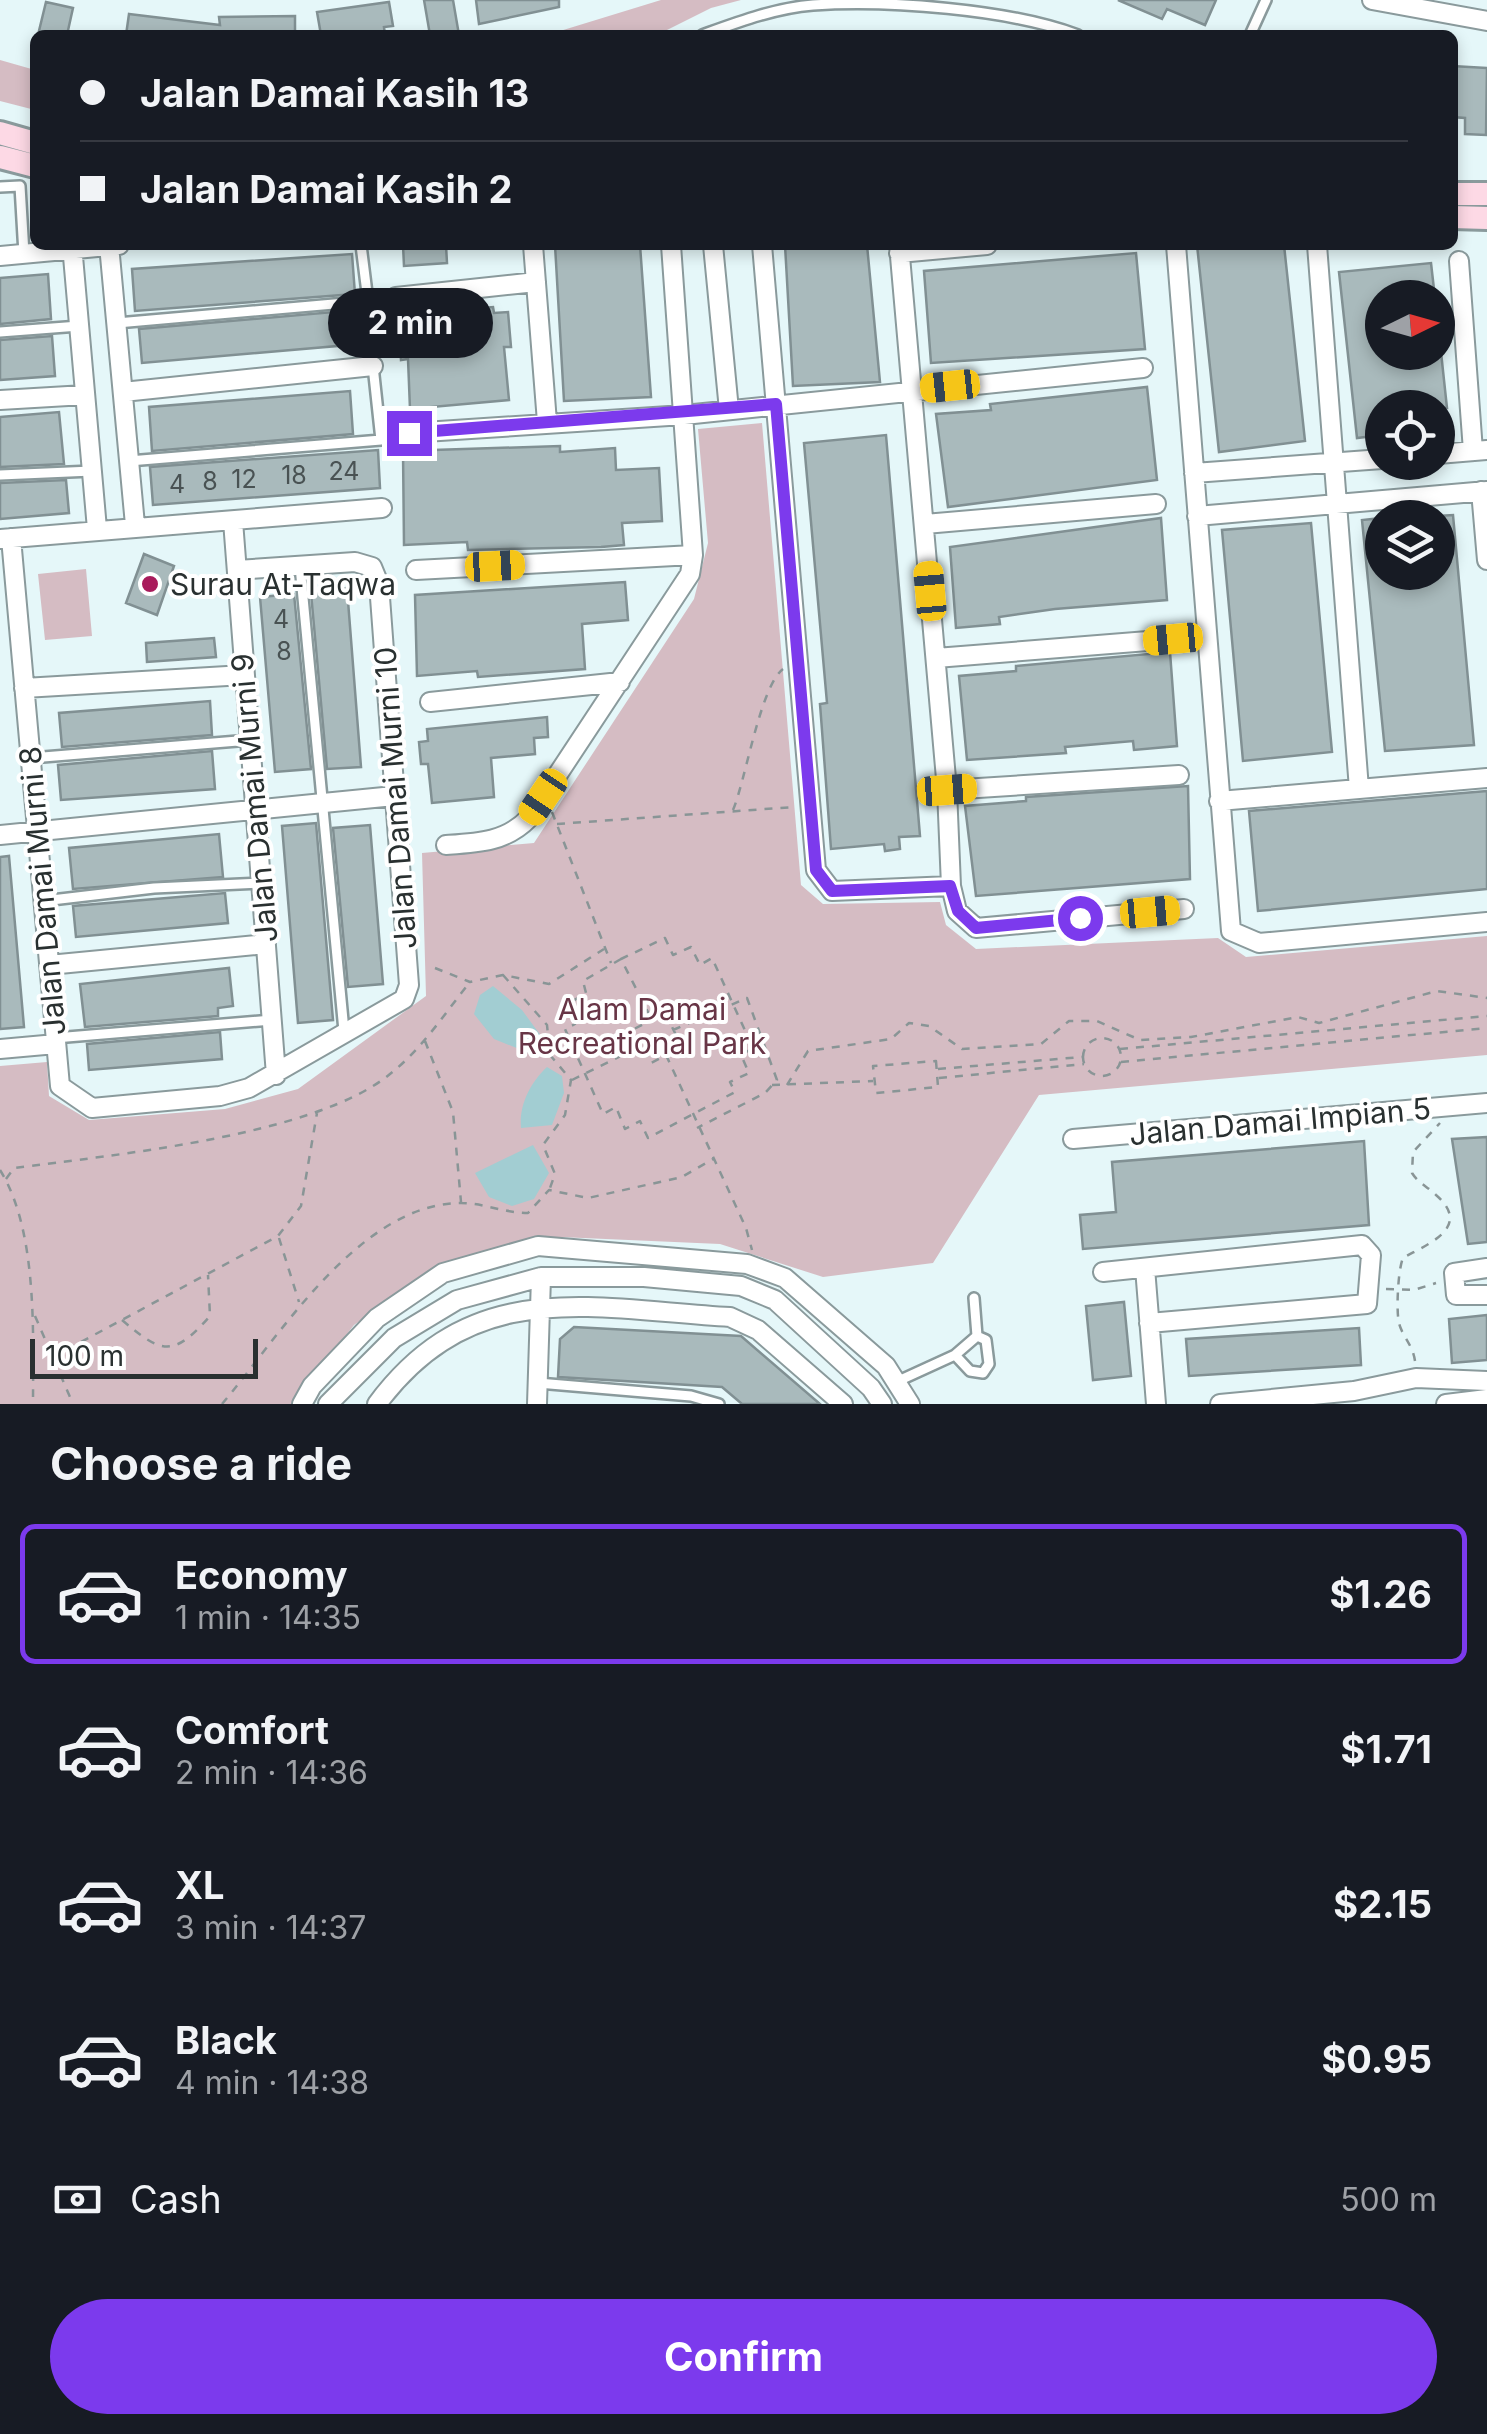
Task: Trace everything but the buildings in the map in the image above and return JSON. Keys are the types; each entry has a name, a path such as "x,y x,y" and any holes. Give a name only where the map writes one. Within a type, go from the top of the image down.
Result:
{"street":[{"path":"1372,0 1487,21"},
{"path":"0,134 30,142"},
{"path":"0,157 30,165"},
{"path":"1458,194 1487,194"},
{"path":"1458,217 1487,218"},
{"path":"0,256 56,250"},
{"path":"72,250 97,529"},
{"path":"110,250 135,525"},
{"path":"533,250 547,422"},
{"path":"446,845 485,842 517,831 682,591 693,555 671,250"},
{"path":"713,250 728,410"},
{"path":"762,250 816,870 832,891 950,886"},
{"path":"899,250 947,790 950,886 958,911 976,928 1184,909"},
{"path":"1176,250 1228,924 1240,938 1259,943 1487,922"},
{"path":"1317,250 1359,789"},
{"path":"1455,452 1480,450 1459,261"},
{"path":"396,297 536,282"},
{"path":"123,392 372,366"},
{"path":"409,433 684,415 1143,368"},
{"path":"0,400 85,395"},
{"path":"89,440 100,447 117,441 125,419"},
{"path":"1194,473 1365,460"},
{"path":"1197,516 1484,491 1487,560"},
{"path":"925,524 1156,504"},
{"path":"5,538 382,508"},
{"name":"Jalan Damai Murni 9","path":"232,521 276,1076"},
{"name":"Jalan Damai Murni 8","path":"5,538 24,688 60,1086 92,1108 220,1096 276,1076"},
{"path":"416,570 693,555"},
{"name":"Jalan Damai Murni 10","path":"238,570 355,562 372,568 378,584 409,985 404,999 344,1032"},
{"path":"936,658 1173,639"},
{"path":"24,688 244,675"},
{"path":"430,702 620,682"},
{"path":"947,790 1179,774"},
{"path":"1219,801 1487,778"},
{"path":"0,836 394,796"},
{"path":"49,965 266,944"},
{"path":"276,1076 344,1032"},
{"path":"0,1048 56,1041"},
{"name":"Jalan Damai Impian 5","path":"1074,1139 1487,1103"},
{"path":"1103,1272 1362,1245 1371,1254 1367,1304 1149,1323"},
{"path":"302,1404 312,1386 377,1318 443,1272 538,1246 756,1267 785,1278 886,1366 910,1404"},
{"path":"1145,1268 1156,1404"},
{"path":"1487,1268 1454,1273 1452,1280 1456,1295 1487,1295"},
{"path":"536,1404 541,1277"},
{"path":"328,1404 394,1338 456,1300 541,1277 644,1277 741,1286 774,1300 872,1388 882,1404"},
{"path":"377,1404 396,1378 437,1345 487,1317 542,1307 730,1316 758,1330 844,1404"},
{"path":"1220,1404 1354,1391 1416,1378 1487,1381"},
{"path":"1446,1404 1487,1398"}],"lane":[{"path":"1252,30 1266,0"},
{"path":"716,30 758,15 813,5 930,6 1065,30"},
{"path":"0,187 20,186 24,254"},
{"path":"116,323 368,301 362,250"},
{"path":"0,332 79,326"},
{"path":"129,461 381,440 372,366"},
{"path":"0,476 92,471"},
{"path":"300,566 312,653 321,804 344,1032"},
{"path":"31,758 250,740"},
{"path":"43,901 154,888 262,882"},
{"path":"56,1041 272,1020"},
{"path":"974,1298 977,1336"},
{"path":"896,1382 955,1355 977,1336"},
{"path":"955,1355 970,1372 983,1373 989,1364 986,1340 977,1336"},
{"path":"538,1383 691,1396 718,1404"}],"path":[{"path":"732,812 746,780 776,674 798,661"},
{"path":"543,797 558,824 611,964"},
{"path":"558,824 810,806"},
{"path":"665,938 673,955 691,947 700,965 712,958 753,1048 741,1054 749,1073 730,1082 735,1092 648,1138 640,1121 626,1129 616,1107 603,1114 565,1028 574,1024 566,1004 586,993 582,981 621,959 665,938"},
{"path":"434,968 470,982 504,974 549,984 604,950"},
{"path":"621,959 652,1020"},
{"path":"222,1404 300,1304 357,1246 400,1222 462,1203 503,1213 528,1213 549,1190 556,1174 543,1145 565,1115 571,1080 550,1055 547,1024 504,974"},
{"path":"6,1179 14,1168 202,1138 317,1113 389,1076 425,1040 470,982"},
{"path":"786,1084 808,1051 892,1040 909,1023 929,1026 962,1049 1040,1044 1069,1020 1098,1021 1140,1040 1192,1036 1298,1017 1319,1022 1437,991 1487,998"},
{"path":"674,1030 747,998 774,1065 776,1080 772,1085 696,1128"},
{"path":"665,1014 674,1030 682,1047 651,1063 634,1030 665,1014"},
{"path":"1120,1050 1487,1016"},
{"path":"1121,1062 1487,1028"},
{"path":"1098,1038 1111,1040 1120,1050 1121,1062 1114,1072 1103,1076 1091,1073 1082,1057 1087,1044 1098,1038"},
{"path":"425,1040 453,1112 462,1203"},
{"path":"571,1080 642,1045"},
{"path":"666,1055 696,1128 746,1228 756,1267"},
{"path":"937,1069 1082,1057"},
{"path":"936,1061 937,1069 938,1087 876,1093 873,1066 936,1061"},
{"path":"938,1078 1084,1064"},
{"path":"772,1085 874,1080"},
{"path":"1416,1378 1410,1339 1399,1323 1396,1273 1403,1258 1437,1242 1446,1233 1448,1222 1442,1200 1412,1173 1413,1152 1439,1128 1444,1106"},
{"path":"53,1357 278,1236 301,1206 317,1113"},
{"path":"549,1190 588,1198 682,1177 713,1159"},
{"path":"0,1170 23,1239 34,1314 33,1404"},
{"path":"278,1236 300,1304"},
{"path":"122,1320 149,1343 165,1349 178,1346 210,1316 208,1274"},
{"path":"1399,1290 1452,1280"},
{"path":"34,1314 73,1404"}],"green space":[{"path":"661,0 741,0 711,8 667,30 563,30"},
{"path":"0,60 30,69 30,109 0,101"},
{"name":"Alam Damai Recreational Park","path":"762,423 801,885 823,904 940,902 946,925 976,949 1218,938 1246,957 1487,936 1487,1055 1039,1095 933,1263 823,1277 720,1244 560,1237 444,1262 354,1325 292,1404 0,1404 0,1066 47,1062 49,1096 89,1120 225,1109 298,1089 426,996 422,853 534,843 694,599 708,543 698,429"},
{"path":"86,569 92,636 45,640 38,574"}],"water":[{"path":"493,986 522,1010 544,1040 529,1053 494,1039 474,1014 480,995"},
{"path":"547,1067 562,1076 564,1093 552,1125 521,1128 527,1095"},
{"path":"533,1145 549,1173 534,1199 512,1206 489,1197 475,1173"}],"place":[{"name":"Surau At-Taqwa","path":"150,584"}],"route":[{"path":"409,433 684,415 776,404 816,870 821,881 832,891 950,886 958,911 976,928 1080,918"}]}
